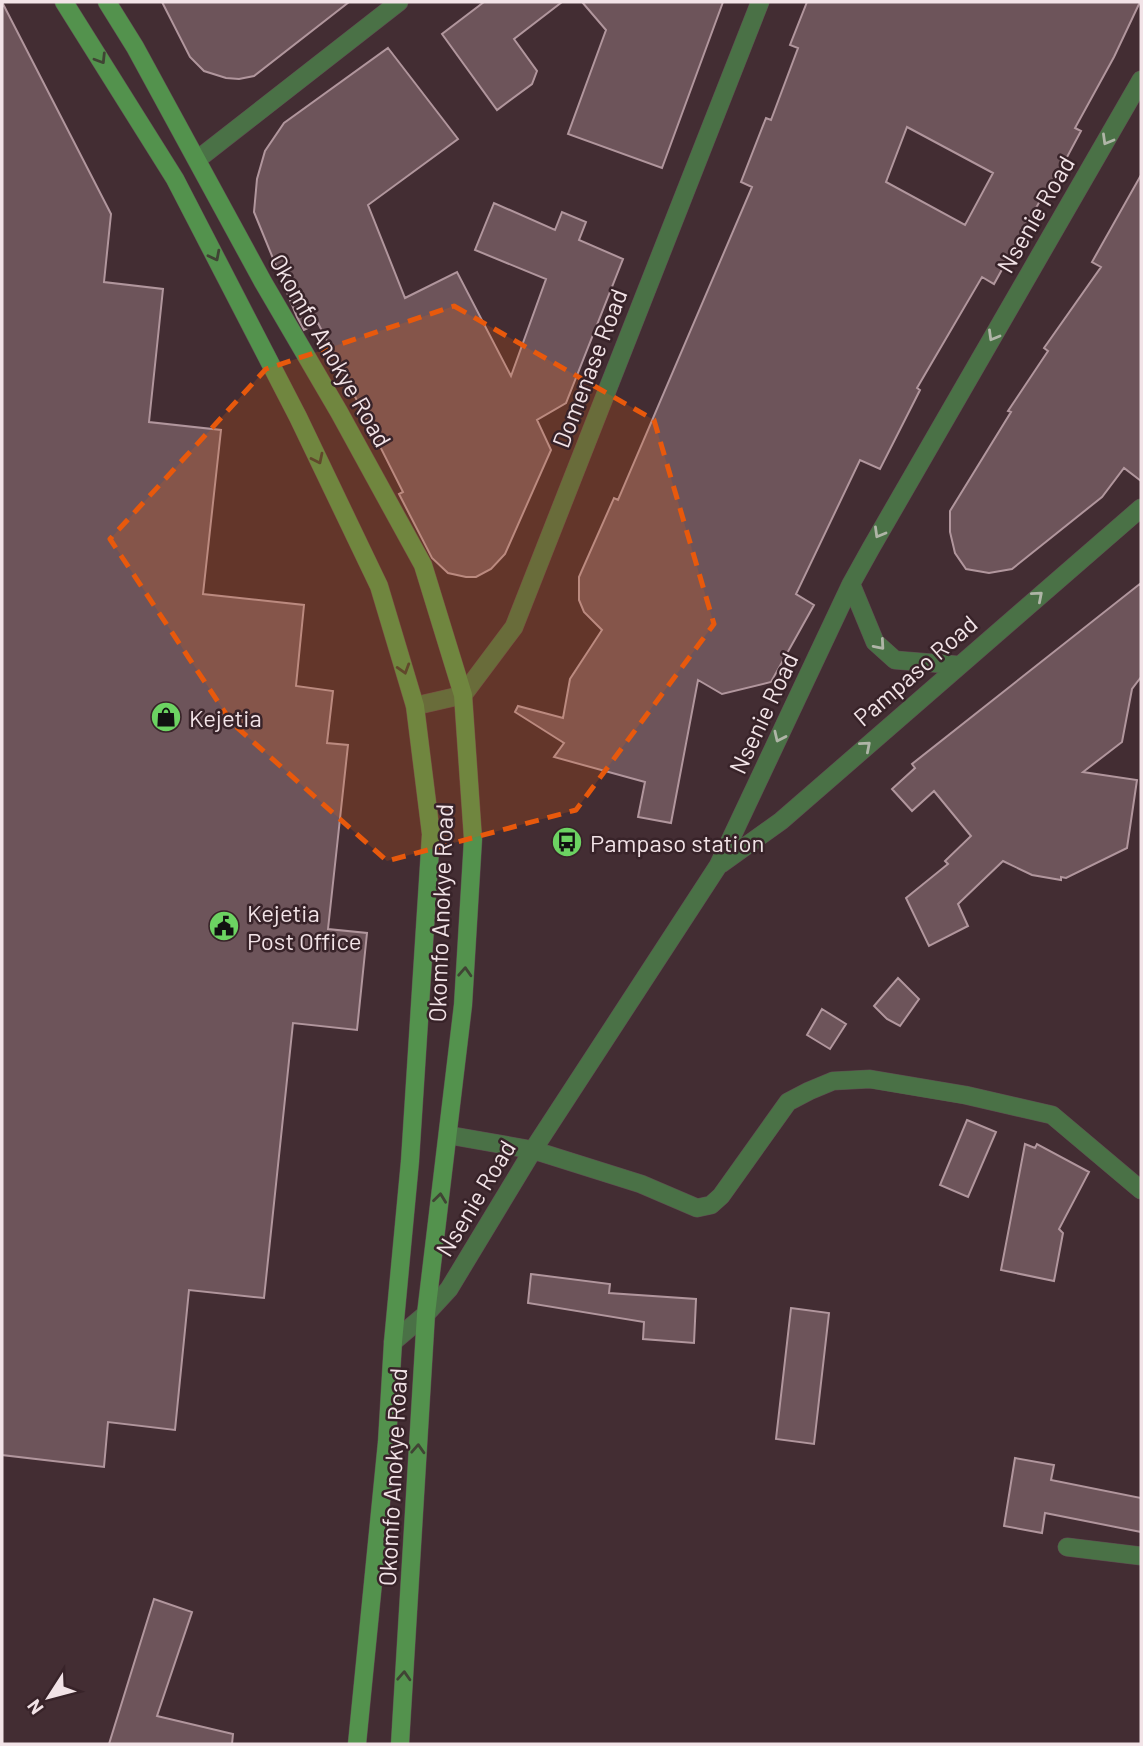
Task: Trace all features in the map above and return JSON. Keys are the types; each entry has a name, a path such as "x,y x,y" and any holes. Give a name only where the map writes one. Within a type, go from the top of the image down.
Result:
{"main road":[{"name":"Okomfo Anokye Road","path":"64,2 175,179 298,417 379,586 415,706 431,834 410,1161 393,1342 387,1442 357,1744"},
{"name":"Okomfo Anokye Road","path":"107,2 198,159 263,282 339,412 423,565 463,695 473,839 463,1006 426,1314 400,1744"}],"street":[{"path":"198,159 399,2"},
{"name":"Domenase Road","path":"463,695 514,627 760,2"},
{"name":"Nsenie Road","path":"393,1342 426,1314 449,1289 533,1150 718,866 851,584 1141,80"},
{"name":"Pampaso Road","path":"718,866 781,821 1141,508"},
{"path":"851,584 875,642 895,660 957,666"},
{"path":"415,706 463,695"},
{"path":"448,1135 533,1150 641,1184 697,1208 711,1205 721,1196 789,1102 833,1081 870,1079 965,1095 1052,1115 1141,1190"},
{"path":"1068,1547 1141,1556"}],"highlighted area":[{"path":"454,306 654,420 714,624 576,810 387,861 232,723 110,539 266,369"}],"building":[{"name":"Kejetia","path":"2,2 111,214 104,282 163,289 149,422 221,430 203,594 304,605 296,686 333,691 327,743 348,745 328,929 367,933 357,1030 293,1023 264,1298 189,1290 175,1430 108,1422 104,1467 2,1455"},
{"path":"162,2 349,2 254,76 239,79 204,71 190,57"},
{"path":"484,2 562,2 514,39 537,71 532,84 497,110 442,34"},
{"path":"582,2 723,2 662,168 568,134 606,30"},
{"path":"807,2 1140,2 1114,57 1075,128 1081,131 994,284 982,277 917,388 920,390 880,469 860,460 796,594 814,605 771,682 722,694 698,680 671,823 638,817 645,782 554,757 564,743 515,712 518,706 563,718 570,679 602,630 584,612 579,600 579,577 614,498 618,500 752,187 741,182 766,118 771,120 798,48 790,45","holes":["907,127 993,173 965,225 886,182"]},
{"path":"388,48 458,139 368,205 405,298 457,272 511,376 546,279 475,250 494,203 555,230 562,212 586,222 579,240 623,259 566,403 537,420 551,450 505,554 491,569 476,577 448,573 432,558 399,494 403,492 318,323 304,330 297,317 254,212 257,179 265,151 284,123"},
{"path":"1141,175 1141,481 1124,468 1102,497 1012,569 989,573 966,569 955,553 950,532 950,511 1011,412 1008,411 1048,351 1044,348 1101,267 1092,262"},
{"path":"1141,583 1141,677 1132,689 1122,742 1083,772 1137,780 1127,848 1066,878 1061,877 1061,880 1032,875 1003,861 958,904 968,926 929,946 906,898 948,864 945,861 971,836 934,791 912,811 892,789 915,768 912,764"},
{"path":"898,978 919,999 900,1026 887,1019 874,1006"},
{"path":"822,1009 846,1024 830,1049 807,1035"},
{"path":"967,1120 996,1132 968,1197 940,1185"},
{"path":"1025,1144 1035,1148 1037,1144 1089,1172 1059,1229 1063,1233 1054,1281 1001,1270"},
{"path":"531,1274 610,1284 609,1293 696,1299 694,1343 643,1339 644,1322 528,1303"},
{"path":"791,1308 829,1313 814,1444 776,1439"},
{"path":"1015,1458 1054,1465 1051,1480 1141,1498 1141,1532 1045,1513 1042,1533 1004,1526"},
{"path":"154,1599 192,1612 157,1716 233,1734 232,1744 109,1744"}],"place":[{"name":"Kejetia","path":"166,717"},
{"name":"Pampaso station","path":"567,842"},
{"name":"Kejetia Post Office","path":"224,926"}]}
